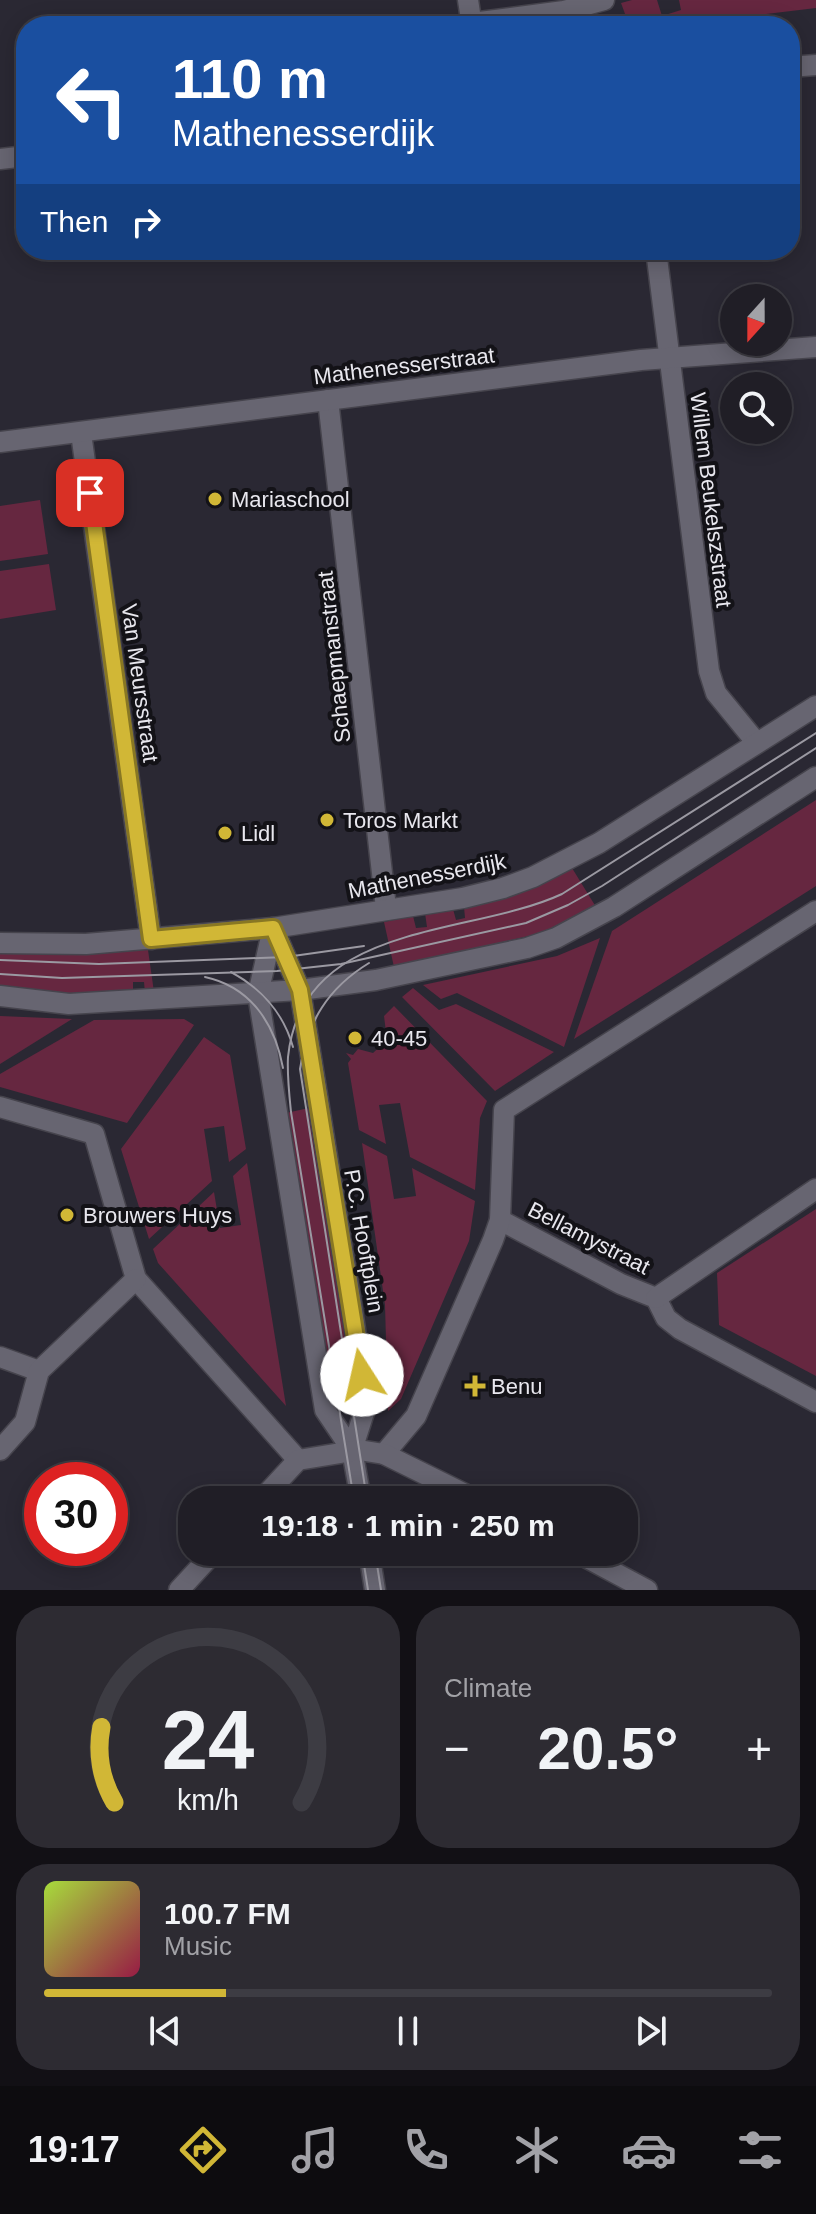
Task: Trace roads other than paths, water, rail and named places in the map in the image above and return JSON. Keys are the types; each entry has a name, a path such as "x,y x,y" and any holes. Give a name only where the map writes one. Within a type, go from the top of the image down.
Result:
{"street":[{"path":"529,16 564,11 604,0"},
{"name":"Willem Beukelszstraat","path":"657,260 709,671 716,693 756,742"},
{"name":"Mathenesserstraat","path":"0,442 669,358 816,347"},
{"name":"Schaepmanstraat","path":"328,400 386,908"},
{"name":"Van Meursstraat","path":"81,433 151,939"},
{"name":"Mathenesserdijk","path":"0,943 86,944 273,928 463,898 533,877 599,843 816,706"},
{"path":"0,996 69,1004 258,994 376,980 527,948 556,938 614,907 816,777"},
{"path":"384,1454 416,1416 500,1220 504,1110 816,911"},
{"path":"273,928 258,994 325,1410 352,1450 358,1486"},
{"name":"P.C. Hooftplein","path":"273,928 300,990 367,1403 352,1450"},
{"path":"0,1107 94,1134 136,1279 298,1460"},
{"path":"656,1298 816,1189"},
{"name":"Bellamystraat","path":"500,1220 621,1284 656,1298 666,1318 680,1329 816,1402"},
{"path":"0,1450 25,1422 39,1371 136,1279"},
{"path":"0,1357 39,1371"},
{"path":"274,1486 298,1460 352,1450 384,1454 449,1486"},
{"path":"179,1590 201,1566"},
{"path":"371,1566 375,1590"},
{"path":"602,1566 647,1590"}],"tram line":[{"path":"352,1486 291,1112 288,1057 300,1012 324,980 357,957 396,940 524,908 562,894 816,733"},
{"path":"0,974 62,978 277,971 341,964 526,923 602,886 816,748"},
{"path":"0,960 99,964 286,957 364,946"},
{"path":"365,1486 300,1069 308,1036 322,1008 342,984 369,963"},
{"path":"231,972 270,1003 289,1034 293,1047"},
{"path":"205,977 235,989 258,1010 274,1037 283,1068"},
{"path":"364,1566 368,1590"},
{"path":"377,1566 381,1590"}],"place":[{"name":"Mariaschool","path":"215,499"},
{"name":"Toros Markt","path":"327,820"},
{"name":"Lidl","path":"225,833"},
{"name":"40-45","path":"355,1038"},
{"name":"Brouwers Huys","path":"67,1215"},
{"name":"Benu","path":"475,1386"}]}
